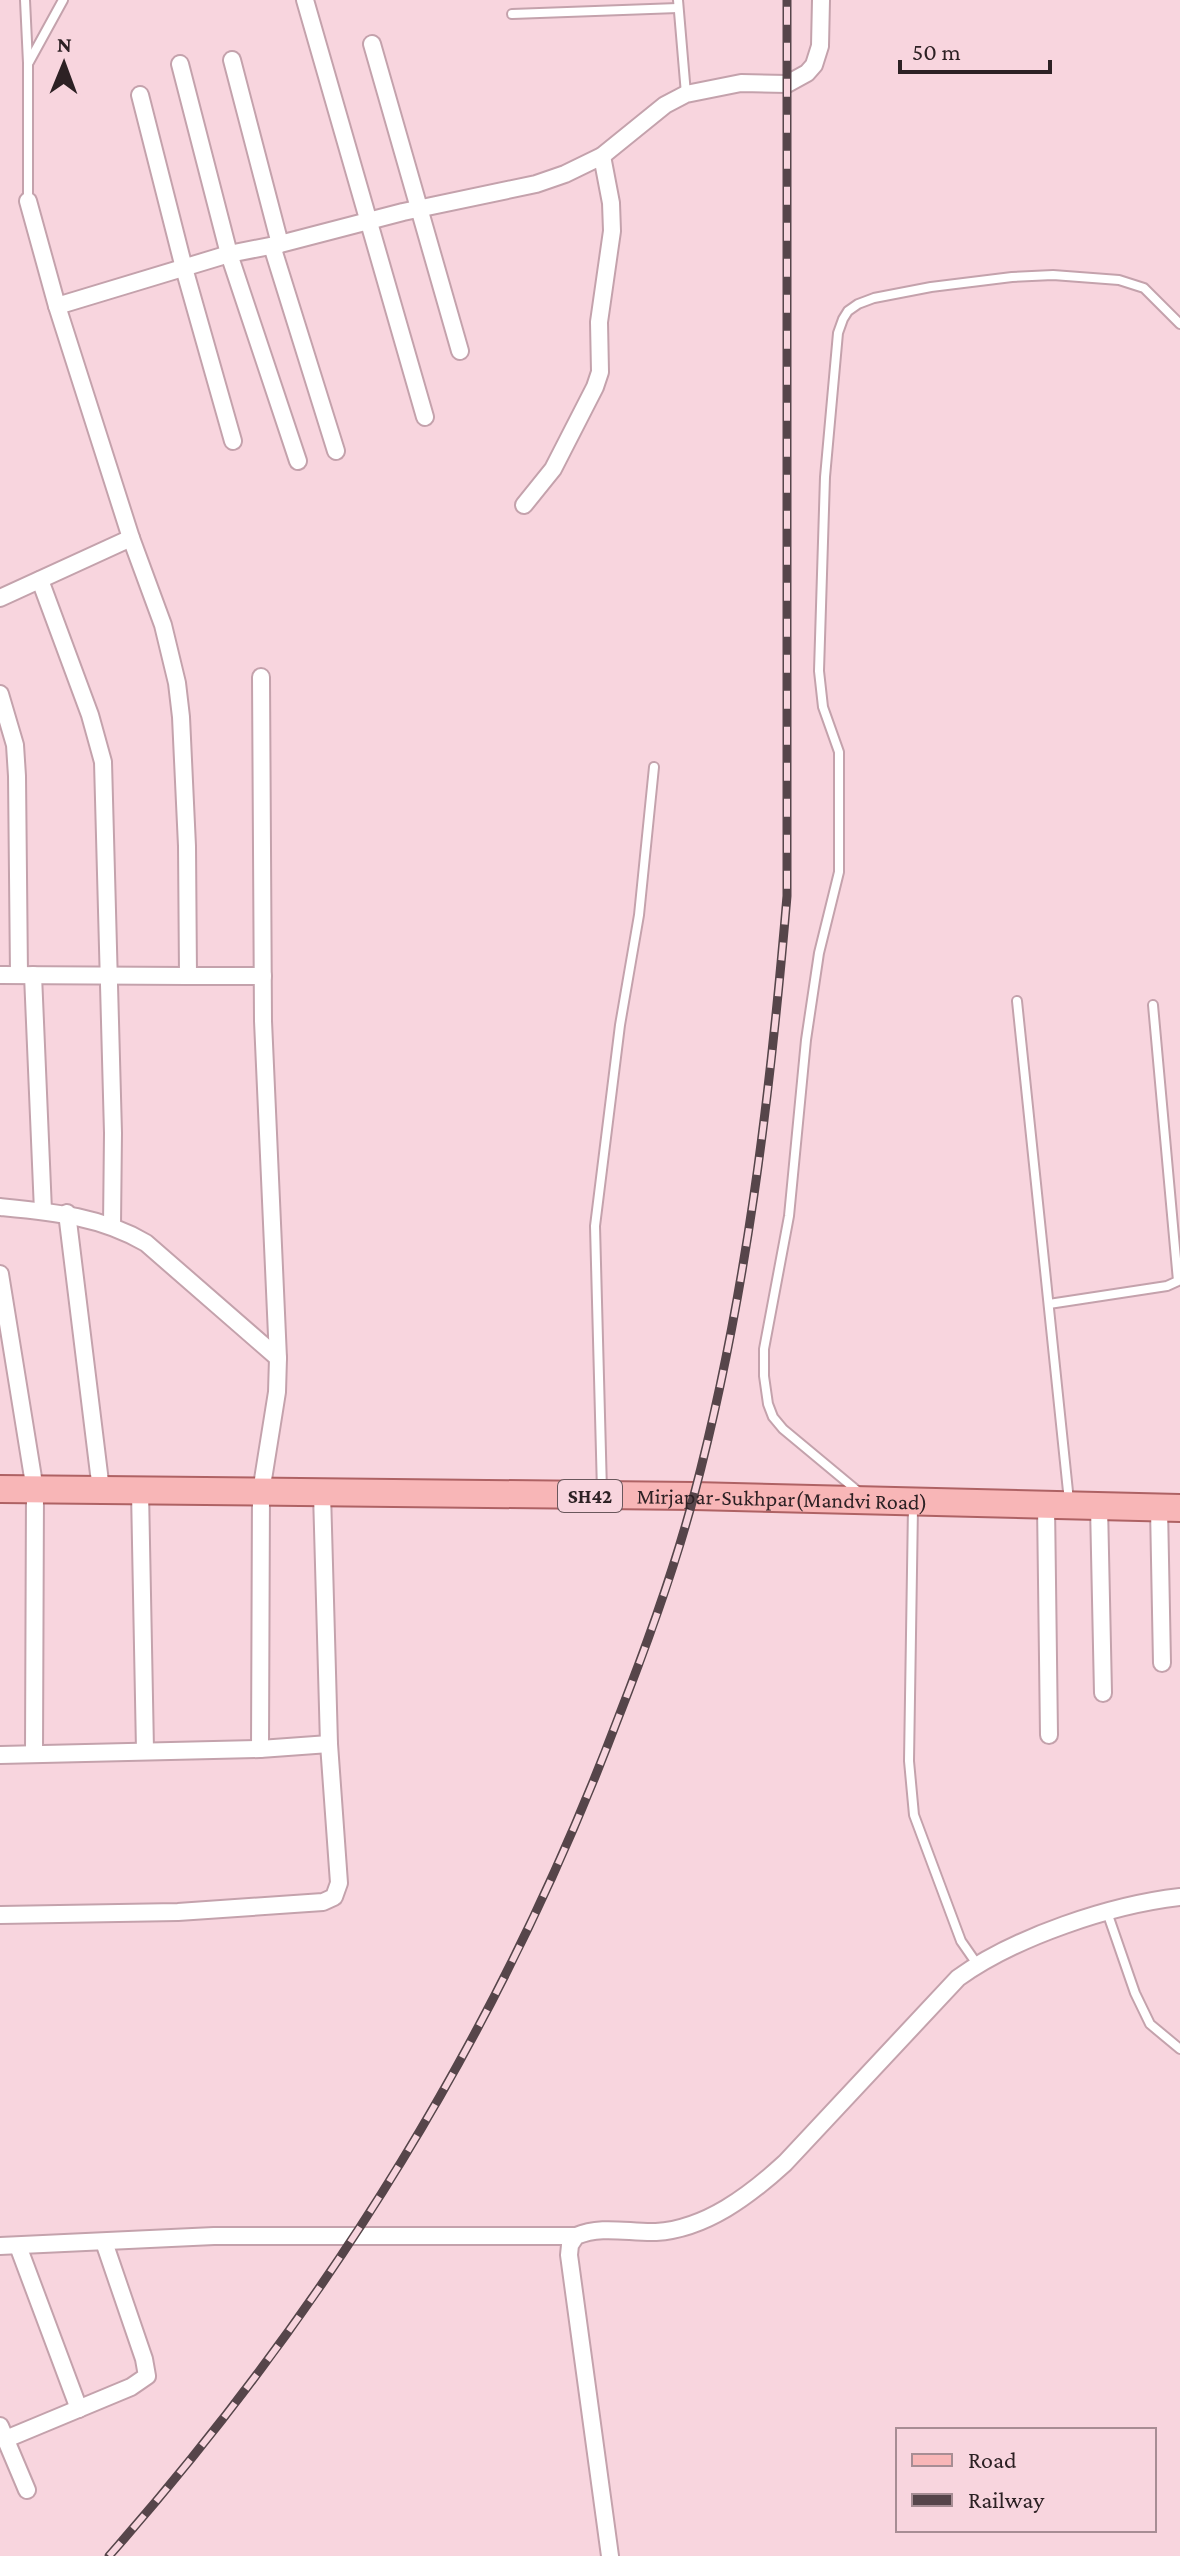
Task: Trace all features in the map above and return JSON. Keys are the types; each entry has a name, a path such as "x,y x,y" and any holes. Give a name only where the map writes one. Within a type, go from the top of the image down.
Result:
{"main road":[{"name":"Mirjapar-Sukhpar(Mandvi Road)","path":"0,1489 602,1496 1170,1508"}],"street":[{"path":"305,0 425,417"},
{"path":"57,306 229,254 536,184 602,156 665,105 686,94 741,83 787,84 807,73 814,65 820,46 821,0"},
{"path":"372,44 460,351"},
{"path":"232,60 276,245 336,451"},
{"path":"180,64 229,254 298,461"},
{"path":"140,95 184,268 233,441"},
{"path":"524,505 553,469 600,372 599,322 612,231 611,203 602,156"},
{"path":"28,201 57,306 131,538 163,625 177,683 187,846 188,976"},
{"path":"0,598 131,538"},
{"path":"40,580 90,715 103,762 113,1133 112,1225"},
{"path":"260,1749 261,1492 277,1392 278,1358 263,976 261,677"},
{"path":"0,694 15,745 26,975 43,1211"},
{"path":"0,975 263,976"},
{"path":"0,1207 67,1213 112,1225 146,1243 278,1358"},
{"path":"67,1213 101,1490"},
{"path":"0,1274 35,1490 34,1753"},
{"path":"140,1491 145,1750"},
{"path":"0,1915 178,1912 323,1902 334,1897 339,1883 329,1744 322,1493"},
{"path":"1049,1735 1058,1506"},
{"path":"1099,1506 1103,1693"},
{"path":"1162,1663 1170,1508"},
{"path":"0,1755 260,1749 329,1744"},
{"path":"0,2246 214,2236 576,2236 597,2230 657,2232 682,2228 709,2218 761,2184 827,2120 958,1978 977,1964 1075,1921 1180,1897"},
{"path":"576,2236 570,2245 569,2255 610,2556"},
{"path":"27,2490 3,2432 79,2409 131,2387 147,2376 104,2242"},
{"path":"18,2246 79,2409"}],"lane":[{"path":"25,0 28,201"},
{"path":"28,63 63,0"},
{"path":"512,14 678,4 686,94"},
{"path":"870,1501 773,1417 764,1376 764,1349 789,1216 819,953 839,872 839,752 823,707 819,671 825,477 838,333 848,311 874,298 944,285 1053,275 1119,280 1144,288 1180,324"},
{"path":"602,1496 595,1226 620,1025 639,915 654,767"},
{"path":"1017,1001 1049,1304 1058,1506"},
{"path":"1049,1304 1167,1286 1178,1281 1153,1005"},
{"path":"913,1502 909,1761 914,1815 961,1941 977,1964"},
{"path":"1107,1912 1135,1993 1150,2024 1180,2049"}],"railway":[{"path":"109,2556 265,2364 401,2162 462,2057 518,1948 570,1836 649,1637 694,1495 728,1347 754,1197 773,1047 787,896 787,0"}]}
